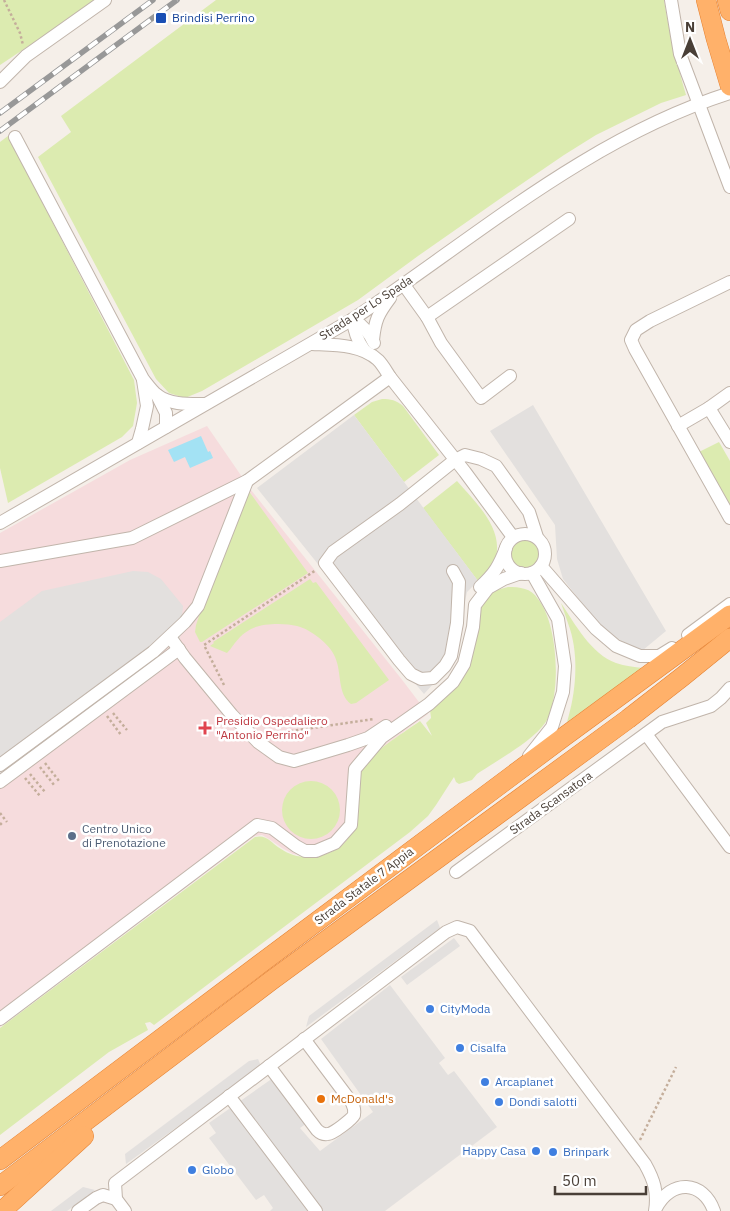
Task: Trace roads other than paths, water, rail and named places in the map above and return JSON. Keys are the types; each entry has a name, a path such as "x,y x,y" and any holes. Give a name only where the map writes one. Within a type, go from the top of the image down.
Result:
{"highway":[{"path":"706,0 727,78"},
{"path":"727,0 730,11"},
{"name":"Strada Statale 7 Appia","path":"0,1160 514,774 730,615"},
{"path":"682,677 730,638"},
{"path":"682,677 730,645"},
{"name":"Strada Statale 7 Appia","path":"0,1186 288,968 628,719 682,677"},
{"path":"2,1211 96,1125 150,1072"}],"street":[{"path":"0,82 26,56 105,0"},
{"path":"671,0 680,54 730,186"},
{"name":"Strada per Lo Spada","path":"0,523 353,319 400,288 507,210 605,148 699,104 730,93"},
{"path":"15,136 143,379 157,396 166,413 166,427"},
{"path":"427,318 570,219"},
{"path":"730,282 650,321 636,330 632,340 635,349 730,518"},
{"path":"378,360 373,340 375,324 380,311 400,288 427,318 441,344 481,398 510,376"},
{"path":"353,319 360,323 373,340"},
{"path":"353,319 356,338 364,350 378,360 455,460 510,543"},
{"path":"312,344 347,346 364,350"},
{"path":"0,561 132,538 247,481 390,377"},
{"path":"138,443 147,406 143,379"},
{"path":"678,426 730,393"},
{"path":"157,396 184,404 206,404"},
{"path":"147,406 166,427"},
{"path":"709,408 730,442"},
{"path":"453,571 459,582 457,623 451,656 445,666 433,678 421,679 411,674 399,660 326,563 333,552 400,504 455,460 465,455 481,459 496,466 529,512 537,537"},
{"path":"0,765 153,652 170,637 198,606 247,481"},
{"path":"0,1018 257,825 272,828 296,846 305,850 316,851 335,843 351,825 355,769 382,737 429,704 453,682 464,664 473,627 475,605 488,588 504,579 532,571 544,560 546,554 542,542 531,534 519,534 510,543 491,577 477,590 468,606 464,648 454,669 422,701 368,738 294,761 279,757 258,742 232,715 170,637"},
{"path":"510,543 505,554 506,561 515,571 532,571 616,646 640,656 659,656 730,604"},
{"path":"514,774 552,727 563,692 565,666 558,619 532,571"},
{"path":"0,782 179,649"},
{"name":"Strada Scansatora","path":"456,872 662,722 711,706 730,688"},
{"path":"646,734 730,847"},
{"path":"116,1199 116,1182 446,932 456,927 470,931 645,1164 653,1178 656,1193 656,1209"},
{"path":"270,1066 321,1133 331,1134 352,1118 354,1113 352,1103 304,1039"},
{"path":"229,1096 316,1211"},
{"path":"656,1209 660,1199 668,1192 677,1188 687,1187 705,1195 714,1211"},
{"path":"78,1211 103,1195 116,1199 125,1211"}],"water":[{"path":"201,436 208,452 210,451 213,458 190,468 185,457 174,462 168,450"}],"railway":[{"path":"0,113 153,0"},
{"path":"0,131 177,0"}],"place":[{"name":"Brindisi Perrino","path":"161,18"},
{"name":"Presidio Ospedaliero \"Antonio Perrino\"","path":"205,728"},
{"name":"Centro Unico di Prenotazione","path":"72,836"},
{"name":"CityModa","path":"430,1009"},
{"name":"Cisalfa","path":"460,1048"},
{"name":"Arcaplanet","path":"485,1082"},
{"name":"McDonald's","path":"321,1099"},
{"name":"Dondi salotti","path":"499,1102"},
{"name":"Happy Casa","path":"536,1151"},
{"name":"Brinpark","path":"553,1152"},
{"name":"Globo","path":"192,1170"}]}
